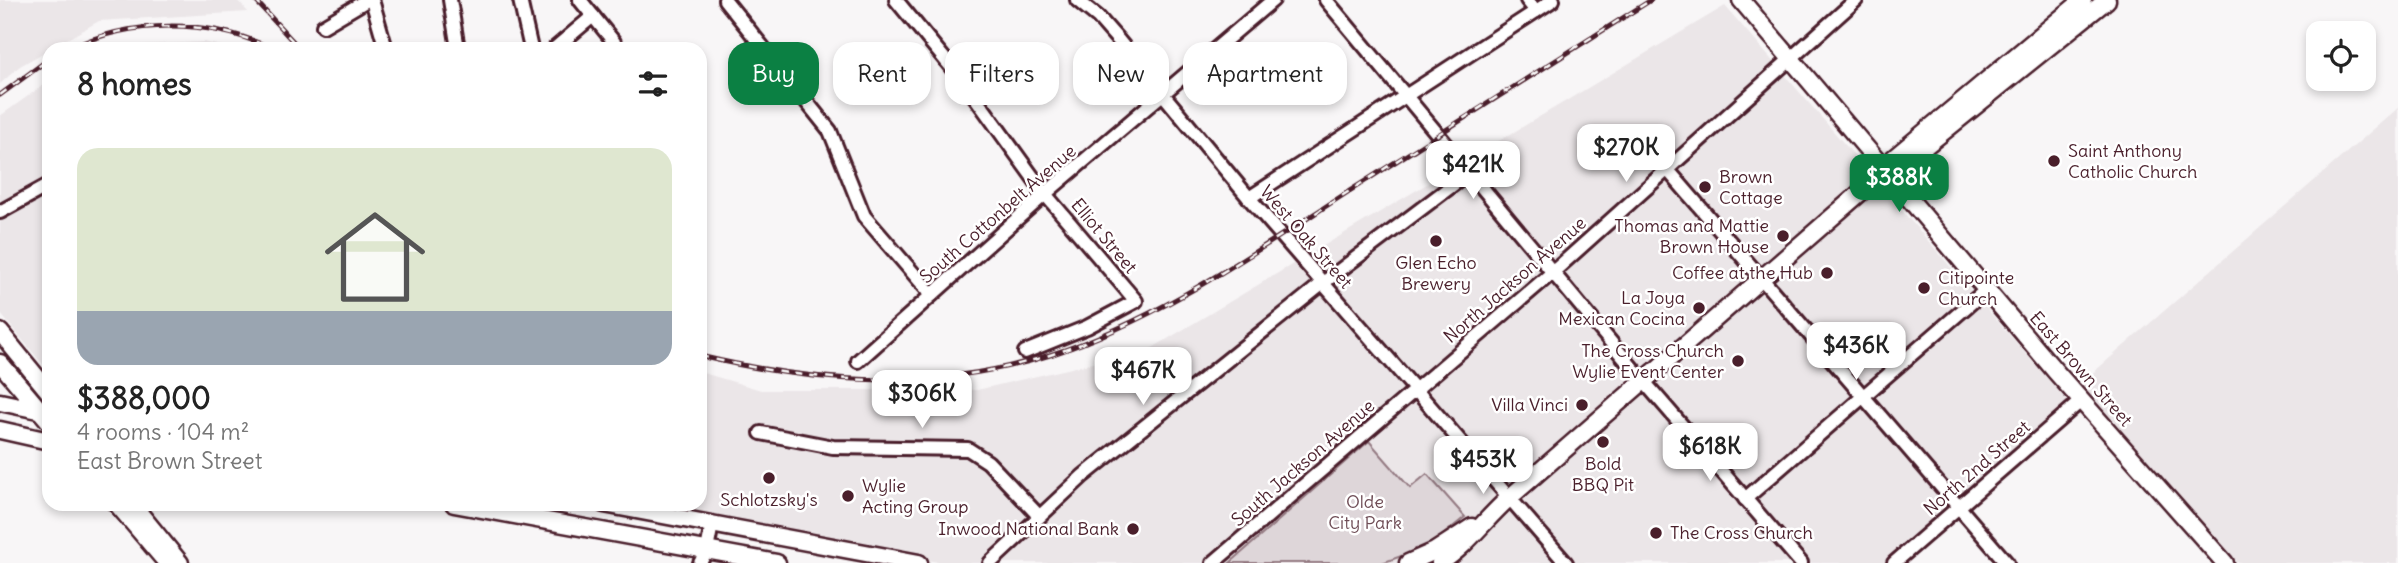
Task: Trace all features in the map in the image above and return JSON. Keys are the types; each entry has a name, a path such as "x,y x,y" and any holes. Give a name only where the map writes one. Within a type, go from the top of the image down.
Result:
{"main road":[{"name":"East Brown Street","path":"1741,0 1883,174 1987,289 2225,563"},
{"path":"1408,563 1435,551 1481,523 2083,0"},
{"path":"1883,174 2107,0"},
{"path":"0,331 42,383"},
{"path":"0,395 5,382 1,364"},
{"path":"1,364 42,410"},
{"path":"0,402 42,413"},
{"path":"0,430 42,439"},
{"path":"123,511 167,563"},
{"path":"138,511 180,563"},
{"path":"533,511 703,557 777,563"},
{"path":"642,511 919,563"},
{"path":"1440,563 1471,538 1481,523"}],"street":[{"path":"323,26 367,0"},
{"path":"372,0 384,42"},
{"path":"450,0 457,42"},
{"path":"520,0 529,42"},
{"path":"580,0 614,42"},
{"path":"724,0 830,131 864,216 932,295"},
{"name":"Elliot Street","path":"896,0 970,90 1045,194 1136,301 1087,327 1025,352"},
{"name":"West Oak Street","path":"1077,0 1098,17 1119,42"},
{"name":"South Cottonbelt Avenue","path":"1169,90 1273,0"},
{"path":"1326,0 1645,382 1801,563"},
{"path":"1527,0 1536,11"},
{"path":"1248,198 1553,0"},
{"name":"North Jackson Avenue","path":"1416,389 1553,272 1856,0"},
{"path":"562,42 593,16"},
{"name":"West Oak Street","path":"1169,102 1248,198 1566,563"},
{"name":"South Cottonbelt Avenue","path":"858,361 1045,194 1151,105"},
{"path":"1667,169 2007,563"},
{"path":"990,563 1083,476 1323,283 1470,172"},
{"path":"0,212 42,189"},
{"path":"1745,499 1987,289"},
{"name":"South Jackson Avenue","path":"1213,563 1416,389"},
{"name":"North 2nd Street","path":"1894,563 2082,400"},
{"path":"761,433 833,447 968,449 988,462 1039,516"},
{"path":"703,557 712,524"}],"shaded area":[{"path":"0,0 237,0 248,12 99,21 62,42 42,42 42,53 20,66 0,84"},
{"path":"1725,6 2078,414 1905,563 943,563 664,511 707,511 707,374 761,390 977,390 1149,350"},
{"path":"42,86 42,364 0,313 0,116"},
{"path":"2398,108 2398,563 2238,563 2080,384"}],"green space":[{"name":"Olde City Park","path":"1369,441 1410,488 1427,474 1465,517 1429,546 1382,563 1230,563"}],"railway":[{"path":"255,0 294,42"},
{"path":"707,358 744,366 832,378 919,379 1006,367 1090,340 1130,323 1243,260 1651,0"},
{"path":"86,42 118,32 170,26 197,27 255,42"},
{"path":"0,95 42,64"}],"place":[{"name":"Saint Anthony Catholic Church","path":"2054,161"},
{"name":"Brown Cottage","path":"1705,187"},
{"name":"Thomas and Mattie Brown House","path":"1783,236"},
{"name":"Glen Echo Brewery","path":"1436,241"},
{"name":"Coffee at the Hub","path":"1827,273"},
{"name":"Citipointe Church","path":"1924,288"},
{"name":"La Joya Mexican Cocina","path":"1699,308"},
{"name":"The Cross Church Wylie Event Center","path":"1738,361"},
{"name":"Villa Vinci","path":"1582,405"},
{"name":"Bold BBQ Pit","path":"1603,442"},
{"name":"Schlotzsky's","path":"769,478"},
{"name":"Wylie Acting Group","path":"848,496"},
{"name":"Inwood National Bank","path":"1133,529"},
{"name":"The Cross Church","path":"1656,533"}]}
